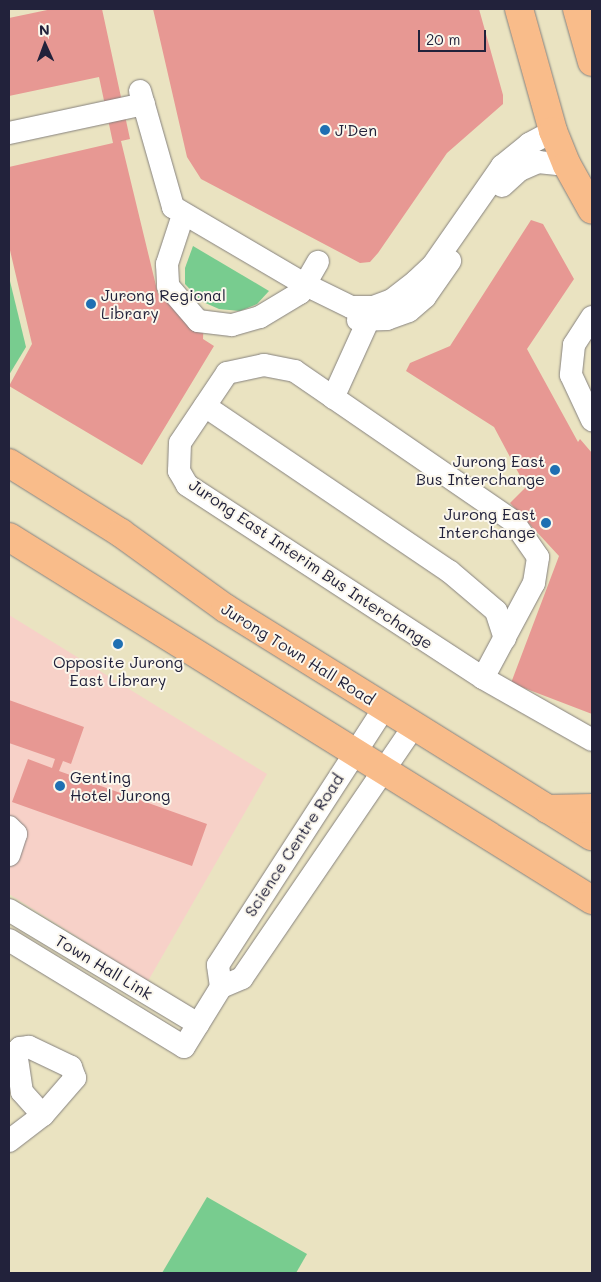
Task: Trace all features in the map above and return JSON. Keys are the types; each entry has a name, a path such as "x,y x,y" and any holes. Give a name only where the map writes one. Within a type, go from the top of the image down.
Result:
{"main road":[{"path":"519,9 553,131 567,165 592,210"},
{"path":"577,9 592,62"},
{"name":"Jurong Town Hall Road","path":"9,463 120,533 225,608 413,727 592,836"},
{"path":"9,537 385,768 592,900"},
{"path":"547,809 592,808"}],"street":[{"path":"9,133 142,98 168,195 174,207 187,218 204,222 303,289 366,314"},
{"path":"445,257 502,166 529,144 553,131"},
{"path":"333,398 366,314 373,308 392,300 432,265 445,257 489,197 520,170 538,162 567,165"},
{"path":"187,218 167,264 168,286 198,321 242,323 260,317 303,289 318,262"},
{"path":"592,317 574,345 571,375 592,420"},
{"name":"Jurong East Interim Bus Interchange","path":"483,678 534,583 538,557 513,521 295,371 264,365 228,373 180,443 179,471 187,485 483,678 592,740"},
{"path":"205,406 449,571 496,611 505,639"},
{"name":"Science Centre Road","path":"384,708 218,965 221,987 242,978 413,727"},
{"path":"9,828 16,834 9,855"},
{"name":"Town Hall Link","path":"9,910 198,1024 184,1047 9,940"},
{"path":"198,1024 221,987"},
{"path":"9,1141 43,1115"}],"shaded area":[{"path":"9,615 267,774 148,981 9,894"}],"green space":[{"path":"193,246 269,291 257,304 240,311 219,309 201,301 185,284 185,268"},
{"path":"9,277 26,347 9,375"},
{"path":"207,1197 307,1254 296,1273 162,1273"}],"building":[{"name":"Jurong Regional Library","path":"52,9 102,9 130,139 121,141 158,294 178,293 204,315 203,339 214,346 142,465 9,386 32,344 9,246 9,167 113,143 99,77 9,96 9,18"},
{"name":"J'Den","path":"153,9 479,9 503,95 503,104 447,153 378,253 370,262 360,263 201,179 187,157"},
{"name":"Jurong East Bus Interchange","path":"531,220 543,224 574,279 527,349 578,442 580,439 592,453 592,714 511,683 559,556 510,503 526,487 494,427 406,371 410,363 450,346"},
{"name":"Genting Hotel Jurong","path":"9,700 84,727 71,764 63,761 59,771 207,824 192,866 12,802 28,759 52,768 55,759 9,743"}],"place":[{"name":"J'Den","path":"325,130"},
{"name":"Jurong Regional Library","path":"91,304"},
{"name":"Jurong East Bus Interchange","path":"555,470"},
{"name":"Jurong East Interchange","path":"546,523"},
{"name":"Opposite Jurong East Library","path":"118,644"},
{"name":"Genting Hotel Jurong","path":"60,786"}]}
